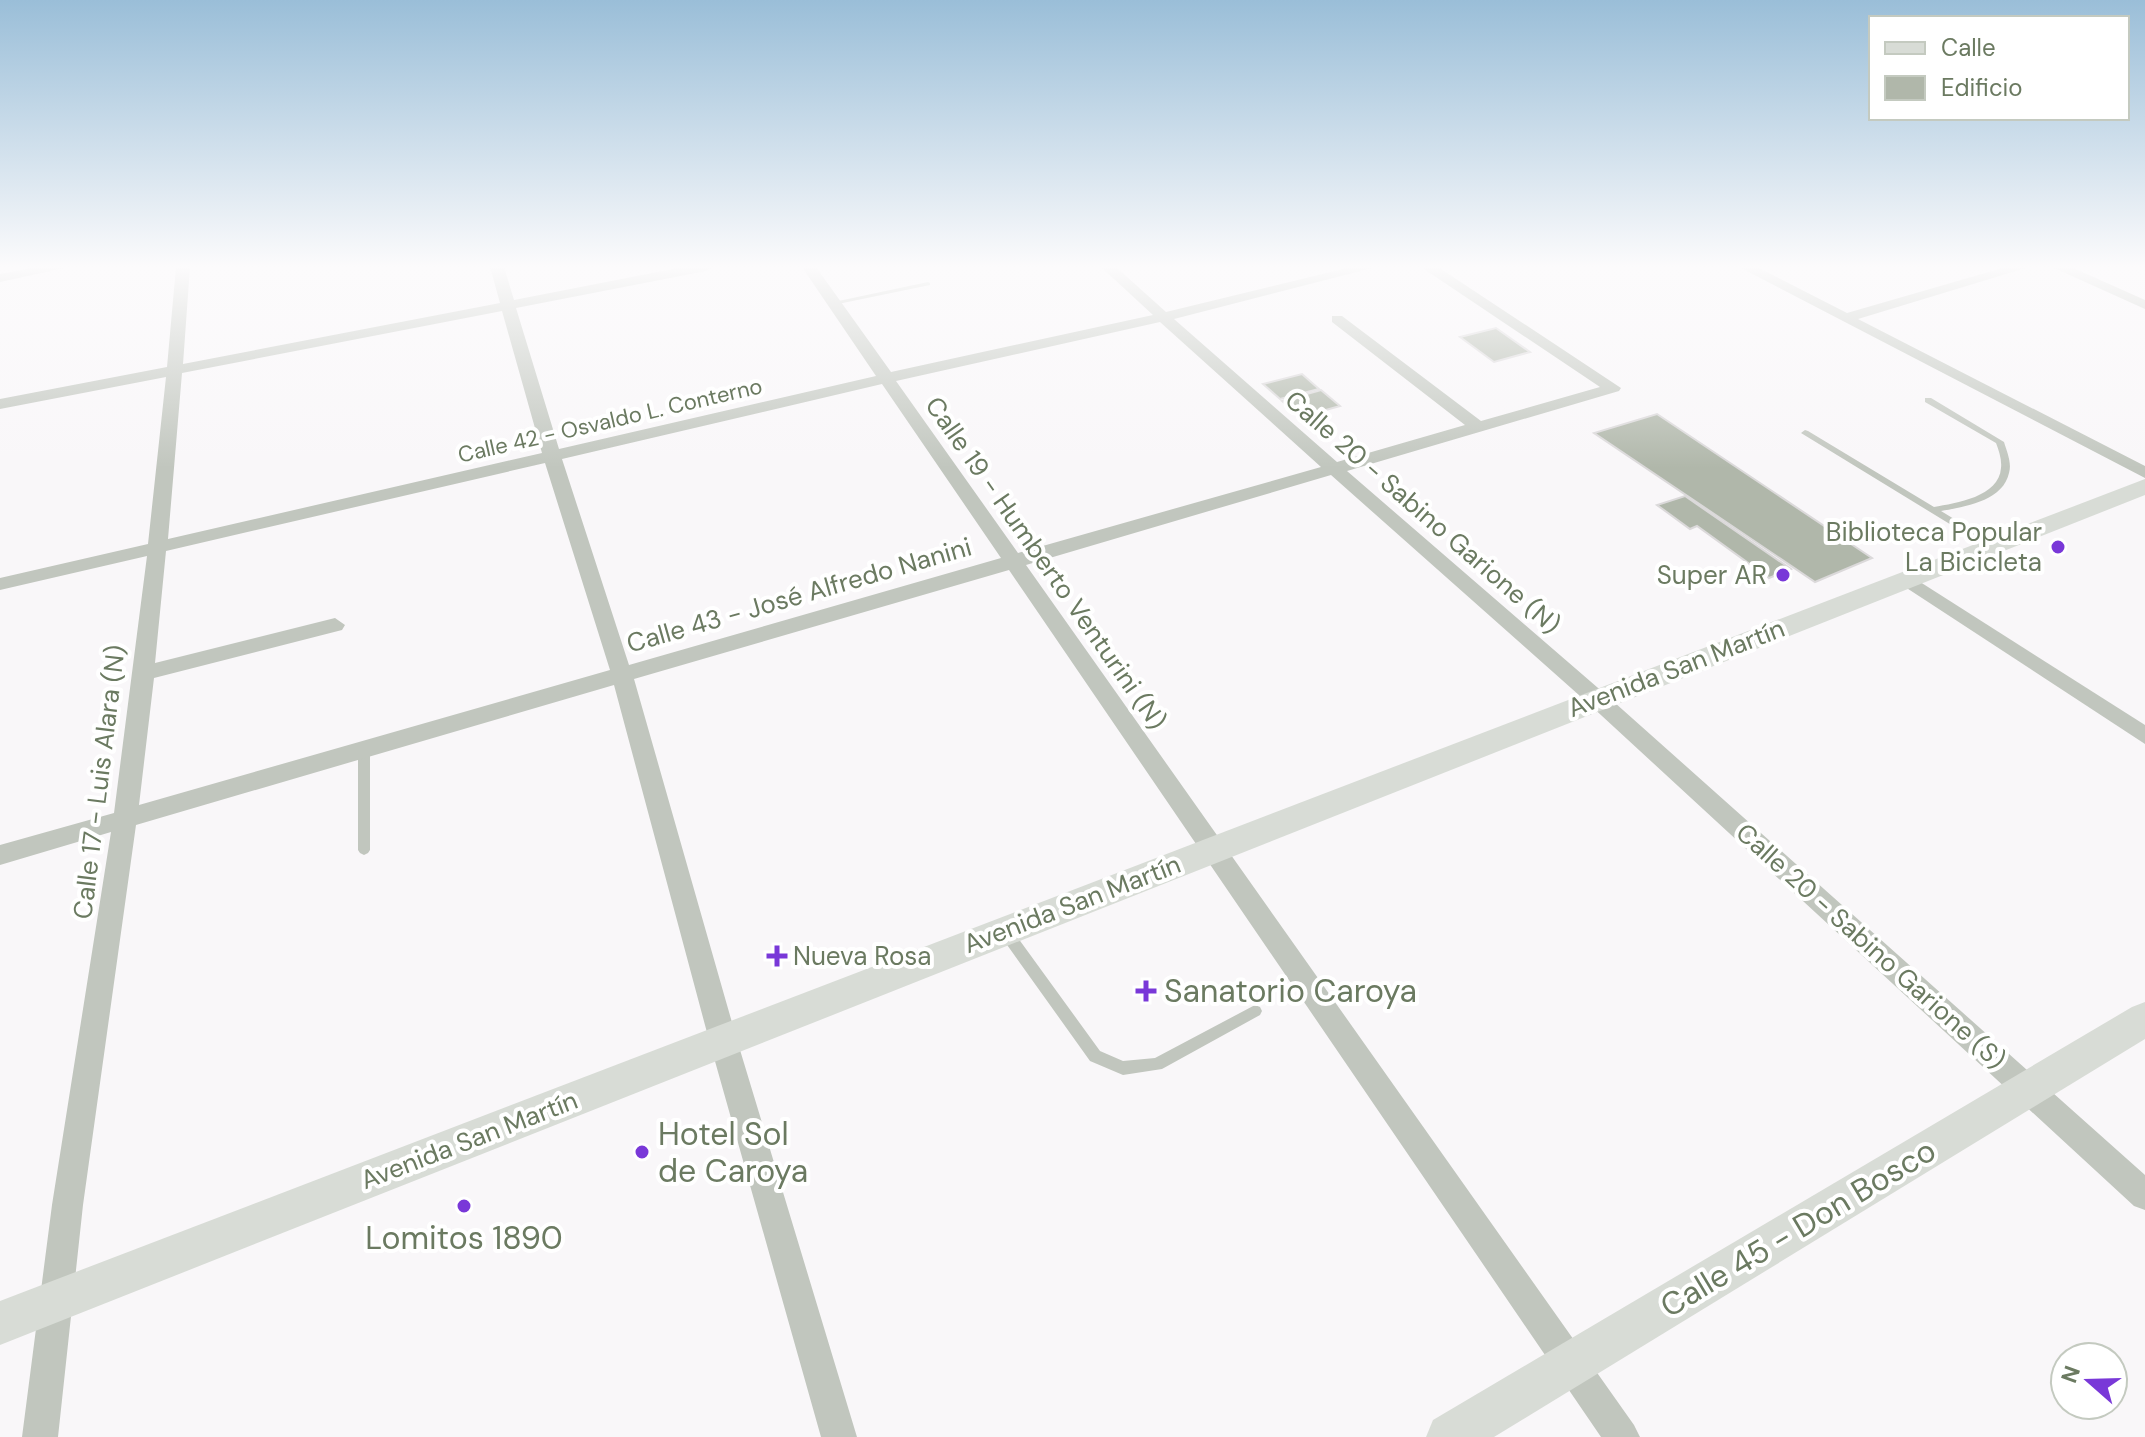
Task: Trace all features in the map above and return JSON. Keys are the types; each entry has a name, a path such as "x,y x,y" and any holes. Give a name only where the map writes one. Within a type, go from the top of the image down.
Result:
{"main road":[{"name":"Avenida San Martín","path":"0,1323 2145,486"},
{"name":"Calle 45 - Don Bosco","path":"1450,1437 2145,1019"}],"street":[{"name":"Calle 17 - Luis Alara (N)","path":"40,1437 53,1302 125,819 177,334"},
{"path":"0,404 364,334"},
{"path":"517,334 552,456 622,675 723,1040 839,1437"},
{"name":"Calle 19 - Humberto Venturini (N)","path":"855,334 1622,1437"},
{"name":"Calle 42 - Osvaldo L. Conterno","path":"0,584 1086,334"},
{"name":"Calle 20 - Sabino Garione (N)","path":"1182,334 1597,699"},
{"path":"1357,334 1478,427"},
{"name":"Calle 43 - José Alfredo Nanini","path":"0,855 1613,388 1531,334"},
{"path":"1877,334 2145,473"},
{"path":"1906,579 2145,736"},
{"path":"142,674 335,625"},
{"name":"Calle 20 - Sabino Garione (S)","path":"1597,699 2145,1195"}],"lane":[{"path":"1928,400 2000,442 2006,471 2003,483 1991,491 1934,510"},
{"path":"1805,433 1992,546"},
{"path":"364,750 364,850"},
{"path":"1005,930 1095,1056 1123,1068 1157,1064 1255,1011"}],"building":[{"path":"1505,334 1530,352 1494,362 1460,337"},
{"path":"1302,374 1319,389 1280,399 1263,384"},
{"path":"1321,390 1340,406 1301,417 1282,401"},
{"path":"1657,414 1872,558 1815,582 1594,433"},
{"path":"1685,496 1791,569 1769,578 1697,526 1690,529 1657,505"}],"place":[{"name":"Biblioteca Popular La Bicicleta","path":"2058,547"},
{"name":"Super AR","path":"1783,575"},
{"name":"Nueva Rosa","path":"777,956"},
{"name":"Sanatorio Caroya","path":"1146,991"},
{"name":"Hotel Sol de Caroya","path":"642,1152"},
{"name":"Lomitos 1890","path":"464,1206"}]}
